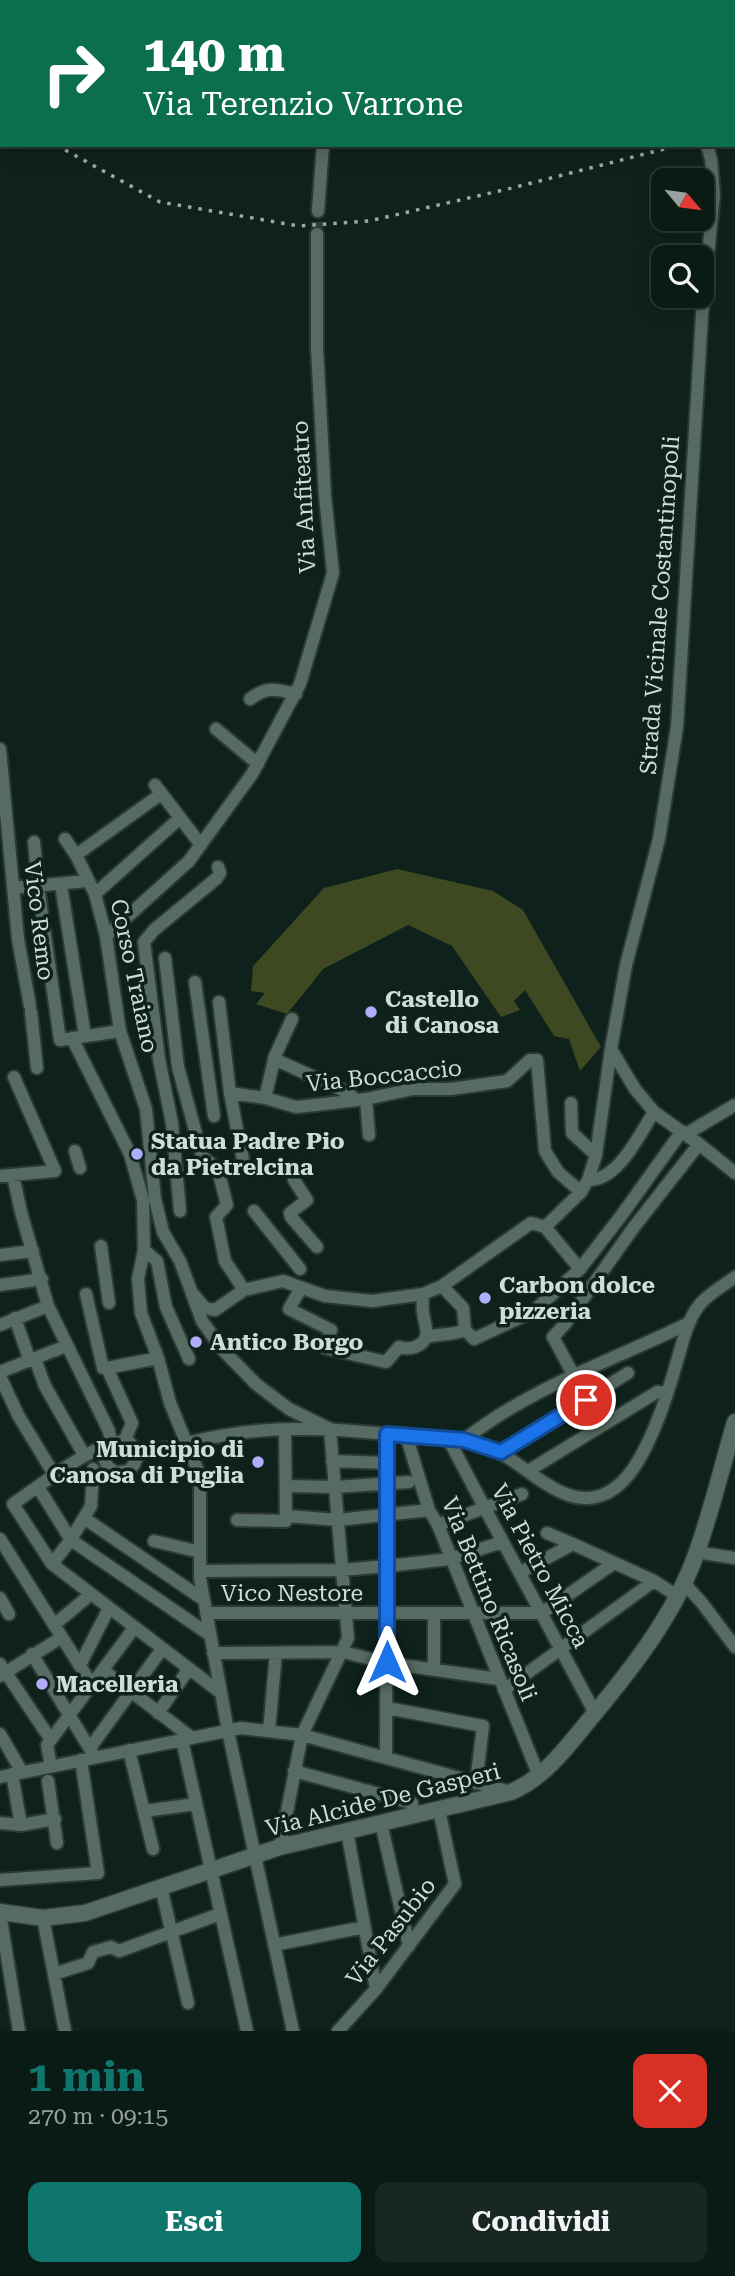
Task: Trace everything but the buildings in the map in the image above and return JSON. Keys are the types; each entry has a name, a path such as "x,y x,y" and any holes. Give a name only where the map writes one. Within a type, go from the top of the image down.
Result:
{"street":[{"path":"318,211 323,147"},
{"name":"Strada Vicinale Costantinopoli","path":"585,1186 596,1155 626,965 659,839 677,727 702,315 714,195 708,147"},
{"name":"Via Anfiteatro","path":"106,936 189,861 258,764 296,694 333,573 324,496 318,361 317,234"},
{"path":"250,699 260,691 276,689 296,694"},
{"path":"216,729 258,764"},
{"name":"Vico Remo","path":"1,753 18,939 37,1068"},
{"path":"76,855 158,789 201,845"},
{"path":"95,894 180,818"},
{"name":"Corso Traiano","path":"65,839 95,894 106,936 120,1031 146,1110 150,1135 149,1200"},
{"path":"34,842 39,888 73,1038 130,1154 134,1173 180,1261 202,1321 222,1349 256,1384 289,1409 330,1429"},
{"path":"180,1211 172,1123 159,1059 144,942 154,930 216,878 220,873 218,867"},
{"path":"13,888 87,881"},
{"path":"62,891 73,1038"},
{"path":"165,958 178,1067 202,1156 218,1170 227,1205 216,1217 225,1261 244,1290"},
{"path":"195,982 214,1116"},
{"path":"218,1170 244,1165 230,1093 219,1002"},
{"path":"265,1098 274,1059 292,1019"},
{"path":"73,1038 120,1031"},
{"path":"611,1049 635,1089 654,1112 735,1173"},
{"path":"274,1059 361,1100 369,1135"},
{"name":"Via Boccaccio","path":"230,1093 265,1098 296,1107 361,1100 413,1089 451,1089 507,1081 530,1060 537,1060 544,1150 558,1172 585,1186"},
{"path":"14,1077 55,1171 4,1174 21,1212 48,1306 109,1431 111,1443 104,1456 110,1470"},
{"path":"571,1103 572,1133 596,1155"},
{"path":"442,1286 463,1308 465,1330 474,1339 534,1311 579,1269 684,1132 735,1105"},
{"path":"545,1227 585,1186 610,1174 654,1112"},
{"path":"573,1374 553,1336 565,1324 634,1227 699,1144"},
{"path":"75,1152 80,1168"},
{"path":"134,1173 151,1169"},
{"path":"294,1180 307,1200 290,1213 317,1247"},
{"path":"149,1200 138,1279 141,1313 158,1358 170,1403 200,1476 200,1571 206,1613 228,1731 293,2031"},
{"path":"254,1211 300,1269"},
{"path":"193,1294 205,1308 215,1310 244,1290 284,1282 324,1296 372,1301 423,1294 442,1286 531,1223 545,1227 579,1269"},
{"path":"145,1243 163,1232"},
{"path":"145,1243 157,1261 166,1307 189,1359"},
{"path":"101,1246 109,1303"},
{"path":"0,1255 33,1251"},
{"path":"137,1455 186,1442 256,1431 330,1429 464,1440 501,1452 551,1488 569,1496 591,1497 612,1491 627,1479 641,1457 689,1323 702,1302 735,1278"},
{"path":"0,1285 42,1279"},
{"path":"301,1288 289,1309 331,1329 324,1348 386,1363 399,1347 405,1349 419,1346 427,1336 427,1326 422,1314 423,1294"},
{"path":"86,1294 103,1368 158,1358"},
{"path":"0,1325 48,1306"},
{"path":"15,1318 32,1360 84,1455"},
{"path":"464,1440 490,1419 573,1374 689,1323"},
{"path":"427,1336 452,1336 465,1330"},
{"path":"55,1476 18,1415 0,1374 66,1346"},
{"path":"107,1368 132,1423 125,1440"},
{"path":"501,1452 628,1374"},
{"path":"528,1471 657,1392 666,1393"},
{"name":"Via Alcide De Gasperi","path":"0,1913 43,1918 85,1913 280,1847 511,1793 525,1786 564,1751 659,1627 680,1590 696,1552 735,1422"},
{"path":"280,1847 302,1735 348,1638 330,1429"},
{"path":"237,1520 286,1521 285,1430"},
{"path":"386,1758 387,1434"},
{"name":"Via Bettino Ricasoli","path":"406,1435 429,1510 438,1524 539,1776"},
{"name":"Via Pietro Micca","path":"448,1438 595,1713"},
{"path":"68,1467 119,1473 128,1471 135,1464 137,1455 134,1447 125,1440 111,1443 84,1455 13,1504 52,1564 221,1693"},
{"path":"332,1461 387,1463"},
{"path":"52,1564 71,1540 91,1506 93,1469"},
{"path":"286,1486 335,1487 409,1482"},
{"path":"38,1487 71,1540 210,1635"},
{"path":"438,1524 485,1509 522,1493"},
{"path":"287,1516 338,1520 429,1510"},
{"path":"84,1518 204,1600"},
{"path":"547,1533 680,1590 702,1603 735,1647"},
{"path":"0,1539 92,1685"},
{"path":"154,1541 200,1552"},
{"path":"200,1571 342,1570 387,1566 450,1559 502,1542"},
{"path":"521,1572 573,1544"},
{"path":"696,1552 735,1558"},
{"path":"542,1613 614,1563"},
{"path":"214,1653 342,1652 501,1684 561,1649 654,1581"},
{"path":"54,1625 91,1594"},
{"path":"0,1598 9,1614"},
{"path":"80,1665 109,1608"},
{"name":"Vico Nestore","path":"206,1613 542,1613"},
{"path":"434,1613 434,1669"},
{"path":"51,1766 47,1745 134,1628"},
{"path":"51,1740 2,1671 62,1637"},
{"path":"11,1774 81,1760 93,1752 130,1693 162,1650"},
{"path":"269,1731 276,1653"},
{"path":"32,1654 93,1752"},
{"path":"103,1670 187,1739 196,1804 247,2031"},
{"path":"158,1713 188,1670"},
{"path":"387,1708 483,1726 476,1783"},
{"path":"93,1752 129,1750 241,1728 302,1735 511,1793"},
{"path":"0,1734 21,1825"},
{"path":"129,1750 153,1849"},
{"path":"0,1880 98,1872 81,1760"},
{"path":"294,1771 412,1802 413,1815"},
{"path":"48,1782 57,1843"},
{"path":"144,1811 196,1804"},
{"name":"Via Pasubio","path":"338,2031 376,1989 455,1884 439,1810"},
{"path":"0,1824 21,1825 54,1819"},
{"path":"381,1823 409,1946"},
{"path":"347,1831 376,1989"},
{"path":"161,1887 188,2003"},
{"path":"0,1913 19,2031"},
{"path":"54,1974 88,1963 93,1952 111,1947 119,1951 220,1914"},
{"path":"43,1918 65,2031"},
{"path":"274,1945 364,1927"}],"green space":[{"path":"397,869 493,891 523,910 601,1047 580,1071 569,1039 554,1036 525,990 514,1001 520,1010 501,1017 452,946 408,925 323,969 287,1014 256,1004 265,993 251,991 253,966 324,888"}],"tunnel":[{"path":"317,234 318,211"}],"railway":[{"path":"60,147 160,202 299,226 369,221 672,147"}],"place":[{"name":"Castello di Canosa","path":"371,1012"},
{"name":"Statua Padre Pio da Pietrelcina","path":"137,1154"},
{"name":"Carbon dolce pizzeria","path":"485,1298"},
{"name":"Antico Borgo","path":"196,1342"},
{"name":"Municipio di Canosa di Puglia","path":"258,1462"},
{"name":"Macelleria","path":"42,1684"}],"route":[{"path":"387,1662 387,1434 464,1440 501,1452 586,1400"}]}
